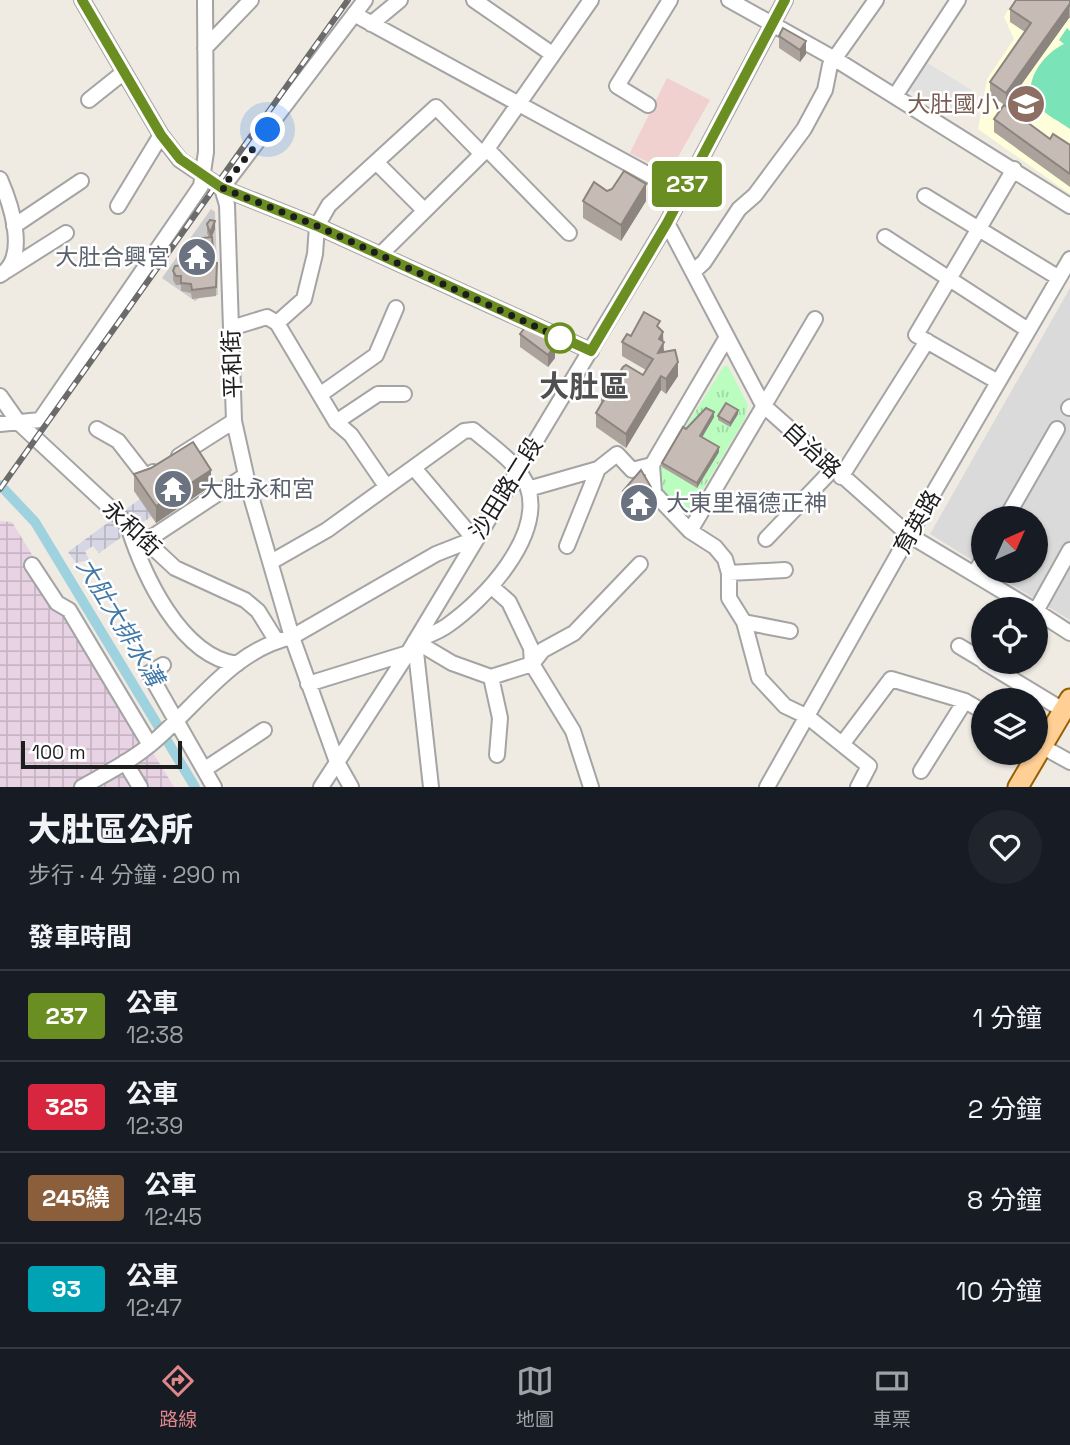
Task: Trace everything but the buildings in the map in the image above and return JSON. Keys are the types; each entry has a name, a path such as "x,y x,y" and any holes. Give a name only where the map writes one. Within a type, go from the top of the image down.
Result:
{"main road":[{"path":"1034,787 1068,711"},
{"path":"1018,787 1050,752"}],"street":[{"path":"82,0 161,135 180,159 222,188 317,226 591,351"},
{"path":"0,424 40,420 201,186 206,152 205,0"},
{"path":"205,48 251,0"},
{"path":"222,188 365,0"},
{"path":"371,24 400,0"},
{"path":"474,0 552,54"},
{"path":"380,255 484,151 591,0"},
{"path":"648,106 617,86 670,0"},
{"path":"729,0 835,59 1070,206"},
{"name":"沙田路二段","path":"321,787 411,647 667,223 785,0"},
{"path":"693,272 704,262 739,209 755,195 804,129 825,90 830,65 876,0"},
{"path":"895,96 958,0"},
{"path":"355,15 682,193"},
{"path":"89,100 124,72"},
{"path":"276,323 304,299 315,254 317,226 329,205 436,107 569,233"},
{"path":"118,206 161,135"},
{"path":"376,162 424,210"},
{"path":"998,382 916,335 1014,169"},
{"path":"0,179 14,212 6,268"},
{"path":"14,226 81,181"},
{"name":"平和街","path":"222,188 227,205 234,421 246,475 292,637 337,762 351,787"},
{"path":"925,196 1059,278"},
{"name":"自治路","path":"667,223 763,405 909,535 971,572"},
{"path":"6,268 66,233"},
{"path":"885,237 1028,330"},
{"name":"育英路","path":"767,787 909,535 1070,259"},
{"path":"320,394 376,355 396,308"},
{"path":"231,328 268,317 276,323 337,422 351,435 386,486"},
{"path":"690,531 814,319"},
{"path":"654,493 652,465 727,337"},
{"path":"766,539 837,473 927,341"},
{"path":"337,422 378,394 404,394"},
{"name":"永和街","path":"0,396 19,423 175,568 245,600 258,611 276,640"},
{"path":"97,429 118,441 146,477 234,421"},
{"path":"1013,506 1057,429"},
{"path":"271,562 327,530 464,431 473,430 517,471 528,489 528,523 520,544 492,587 447,626 411,647 308,684"},
{"path":"528,489 598,469 617,454 641,484 654,493 690,531 716,547 725,559 729,573 729,598 736,615 744,622 790,631"},
{"path":"632,470 652,465"},
{"path":"82,787 150,745 242,658 276,640 292,637 436,554 474,539 414,468"},
{"path":"567,546 598,469"},
{"path":"146,541 246,475"},
{"path":"127,524 140,563 174,620 220,661 237,664"},
{"path":"1042,597 1070,550"},
{"path":"411,647 491,677 532,664 543,650 574,633 640,564"},
{"path":"32,565 57,603 69,610 150,745"},
{"path":"729,573 785,570"},
{"name":"自治路","path":"989,583 1012,597"},
{"path":"492,587 509,602 531,648 532,664 573,731 591,786"},
{"name":"自治路","path":"1048,619 1070,633"},
{"path":"744,622 759,678 785,706 808,717 869,766 858,787"},
{"path":"959,646 971,653"},
{"path":"411,647 431,787"},
{"path":"163,665 149,673 214,787"},
{"path":"1006,674 1068,711"},
{"path":"491,677 499,718 498,755"},
{"path":"843,743 891,679 933,690 971,704"},
{"path":"921,771 965,701"},
{"path":"205,769 264,730"},
{"path":"125,762 140,787"}],"shaded area":[{"name":"大肚國小","path":"1014,0 1070,0 1070,194 978,129 987,79 1014,39 1004,17"},
{"path":"921,59 973,91 956,118 904,86"},
{"path":"667,78 710,100 669,173 630,153"},
{"name":"大肚合興宮","path":"211,209 215,212 218,295 201,297 195,301 162,278"},
{"path":"1070,288 1070,620 1048,607 1048,597 1032,597 1009,583 1048,583 1048,506 971,506 971,560 930,534"},
{"path":"140,499 152,516 99,553 93,546 85,551 89,560 76,563 68,552"},
{"path":"0,521 12,522 174,787 0,787"}],"green space":[{"path":"1067,28 1070,31 1070,129 1038,107 1031,90 1032,80 1042,62 1064,44 1059,40"},
{"path":"724,366 728,366 748,405 745,419 685,519 661,490 660,467"}],"waterway":[{"name":"大肚大排水溝","path":"0,485 35,522 195,787"}],"railway":[{"path":"0,489 348,0"}],"bus line":[{"name":"237","path":"82,0 161,135 180,159 222,188 317,226 591,351 667,223 785,0"}],"place":[{"name":"大肚國小","path":"1026,104"},
{"name":"大肚合興宮","path":"197,257"},
{"name":"大肚永和宮","path":"173,489"},
{"name":"大東里福德正神","path":"639,503"}],"district":[{"name":"大肚區","path":"584,387"}],"route":[{"path":"268,130 222,188 317,226 567,341 560,338"}]}
